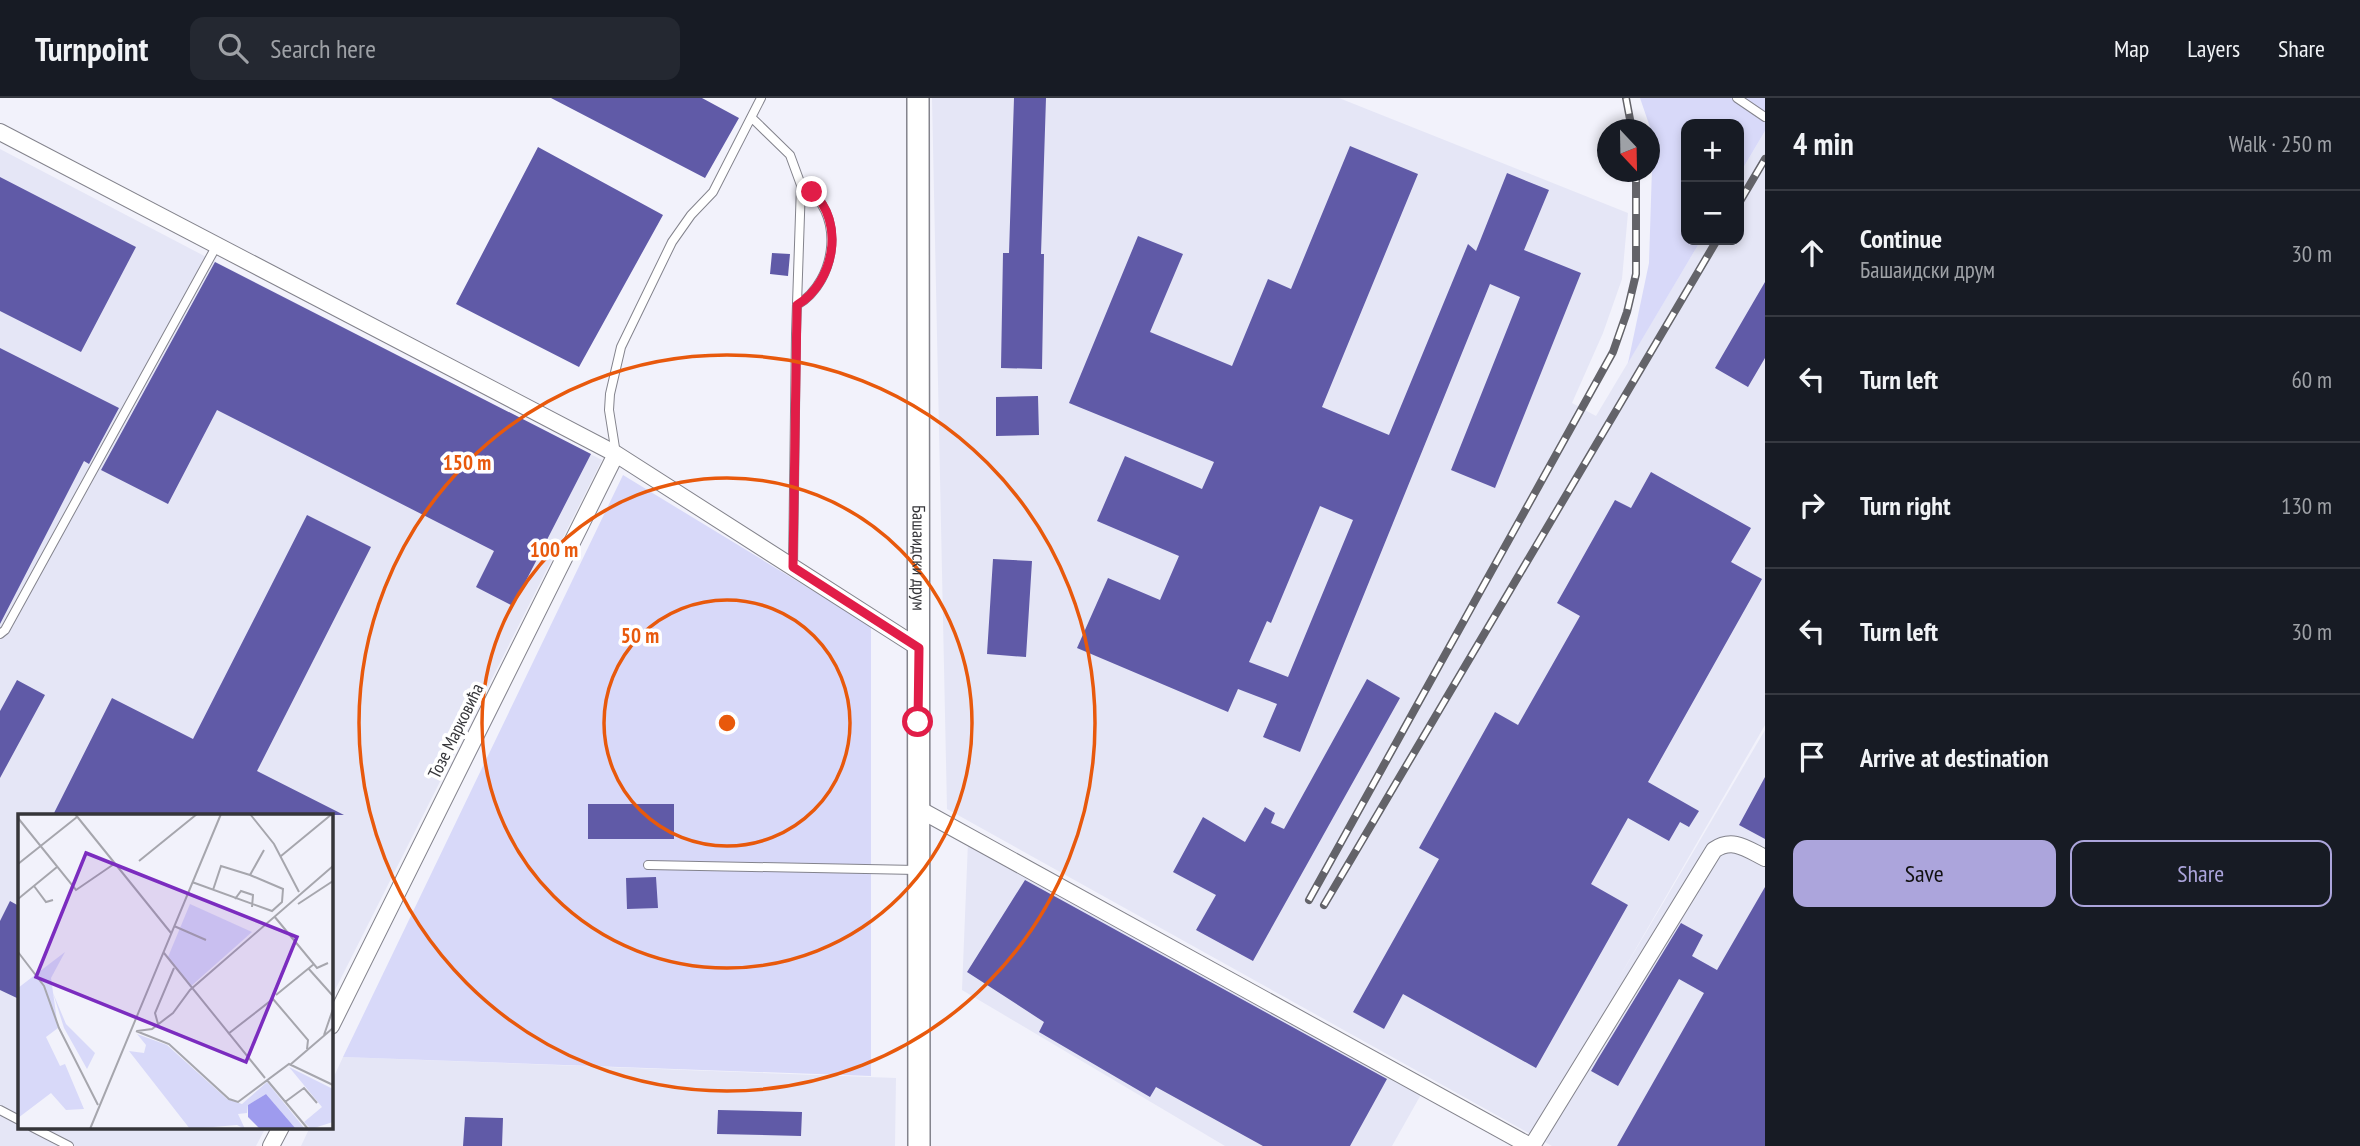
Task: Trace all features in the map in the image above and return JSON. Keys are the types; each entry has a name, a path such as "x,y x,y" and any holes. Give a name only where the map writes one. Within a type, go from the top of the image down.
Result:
{"street":[{"name":"Башаидски друм","path":"918,98 919,1146"},
{"path":"0,132 616,453 919,648"},
{"name":"Тозе Марковића","path":"332,1024 616,453"},
{"path":"917,808 1531,1146 1714,850 1726,844 1739,844 1765,858"},
{"path":"271,1146 280,1128"}],"lane":[{"path":"616,453 609,410 621,347 672,242 691,215 713,192 761,98"},
{"path":"1737,98 1765,117"},
{"path":"751,118 790,155 798,170 801,186 793,567"},
{"path":"797,305 814,289 825,270 832,248 830,224 820,201 801,186"},
{"path":"0,634 5,630 217,245"},
{"path":"648,864 917,870"},
{"path":"0,1110 18,1119"},
{"path":"34,1128 68,1146"}],"shaded area":[{"path":"932,98 1339,98 1628,213 1622,279 1603,333 1572,403 1596,416 1698,245 1744,245 1744,167 1765,131 1765,725 1616,983 1765,730 1765,1146 1552,1146 947,809"},
{"path":"1640,98 1765,98 1765,131 1744,167 1744,119 1681,119 1681,245 1698,245 1628,363 1649,263 1652,182 1660,182 1660,119 1647,119"},
{"path":"0,149 602,460 332,996 332,814 18,814 18,1128 265,1128 256,1146 0,1146"},
{"path":"623,475 871,626 871,1076 343,1057"},
{"path":"968,842 1423,1091 1392,1146 1225,1146 962,990"},
{"path":"343,1057 896,1078 895,1146 301,1146 310,1128 332,1128 332,1081"}],"building":[{"path":"551,98 702,98 739,118 705,178"},
{"path":"1014,98 1046,98 1041,254 1044,254 1042,369 1001,368 1003,253 1009,253"},
{"path":"1350,146 1418,174 1322,407 1389,435 1468,244 1476,251 1507,173 1549,190 1524,250 1581,273 1495,488 1451,470 1520,297 1490,284 1300,752 1263,737 1277,704 1238,689 1228,712 1077,648 1108,578 1160,600 1179,556 1097,521 1125,456 1202,489 1214,462 1069,403 1138,236 1183,254 1150,332 1232,366 1268,279 1291,289","holes":["1320,506 1353,520 1288,677 1249,662 1267,621 1271,623"]},
{"path":"538,147 663,215 579,367 456,304"},
{"path":"0,177 136,247 81,352 0,311"},
{"path":"772,253 790,254 788,276 770,274"},
{"path":"215,262 591,454 513,606 476,587 494,551 217,410 168,504 101,470"},
{"path":"1765,282 1765,358 1748,387 1715,368"},
{"path":"0,348 119,408 89,464 84,461 0,624"},
{"path":"1038,396 1039,435 996,436 996,397"},
{"path":"1651,472 1751,528 1731,562 1762,579 1648,782 1699,811 1689,827 1680,822 1669,841 1628,818 1591,884 1628,905 1536,1068 1403,994 1384,1029 1353,1012 1439,859 1419,848 1495,712 1518,725 1580,616 1557,603 1615,500 1631,508"},
{"path":"307,515 371,547 257,771 344,815 54,814 112,698 193,739"},
{"path":"993,559 1032,561 1026,657 987,654"},
{"path":"1367,679 1400,698 1253,961 1196,930 1216,895 1173,872 1203,817 1245,842 1265,807 1275,813 1271,823 1284,829"},
{"path":"17,680 45,695 0,778 0,711"},
{"path":"1765,777 1765,839 1739,825"},
{"path":"588,804 674,804 674,839 588,839"},
{"path":"656,877 658,908 627,909 626,878"},
{"path":"1025,880 1387,1079 1350,1146 1263,1146 1156,1087 1150,1097 1039,1032 1044,1022 967,972"},
{"path":"1765,887 1765,1146 1617,1146 1704,993 1679,979 1618,1086 1591,1071 1681,923 1703,935 1692,956 1717,970"},
{"path":"10,901 18,905 18,999 0,990 0,921"},
{"path":"718,1110 802,1112 801,1136 717,1134"},
{"path":"465,1117 503,1118 502,1146 463,1146"}],"railway":[{"path":"1626,98 1630,119"},
{"path":"1744,195 1765,159"},
{"path":"1309,900 1613,352 1627,312 1636,274 1636,182"},
{"path":"1324,905 1714,245"}],"route":[{"path":"812,192 820,201 830,224 832,248 830,260 814,289 797,305 793,567 919,648 918,722"}]}
